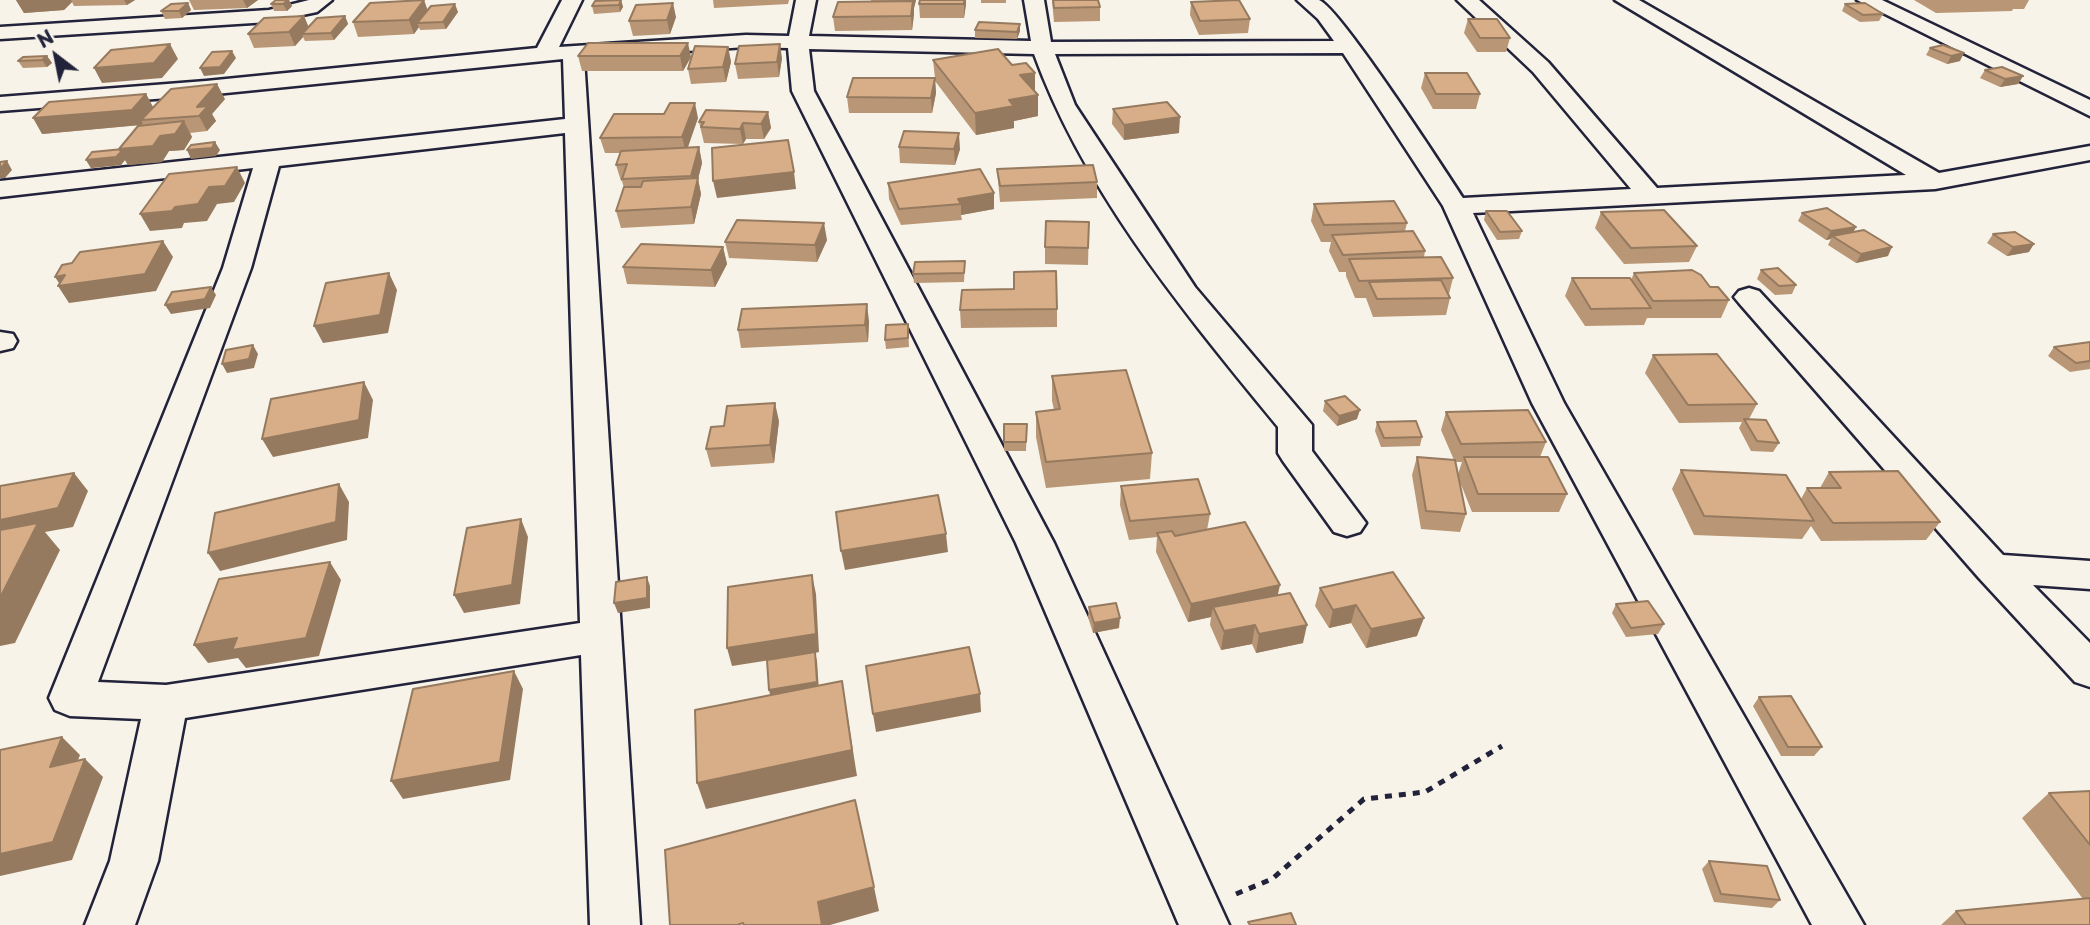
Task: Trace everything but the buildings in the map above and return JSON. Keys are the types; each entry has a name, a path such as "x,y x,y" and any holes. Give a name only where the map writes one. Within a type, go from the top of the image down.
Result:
{"street":[{"path":"0,33 269,16 310,8 322,0"},
{"path":"572,0 559,53 577,125 615,925"},
{"path":"806,0 798,42 803,91 1035,543 1201,918"},
{"path":"1034,0 1042,48 1063,105 1184,293 1294,425 1295,453 1347,523"},
{"path":"1307,0 1325,15 1349,47 1455,206 1548,403 1839,925"},
{"path":"1467,0 1487,14 1527,53 1651,197"},
{"path":"1625,0 1935,181"},
{"path":"1867,0 2090,109"},
{"path":"0,104 206,88 559,53 709,43 798,42 1042,48 1349,47"},
{"path":"0,189 577,125"},
{"path":"1455,206 1935,181 2090,153"},
{"path":"268,159 237,268 70,698 166,703 602,636"},
{"path":"1749,297 1993,568 2090,670"},
{"path":"1993,568 2090,575"},
{"path":"110,925 134,861 166,703"}],"path":[{"path":"1201,918 1272,879 1364,799 1424,792 1502,746"}]}
